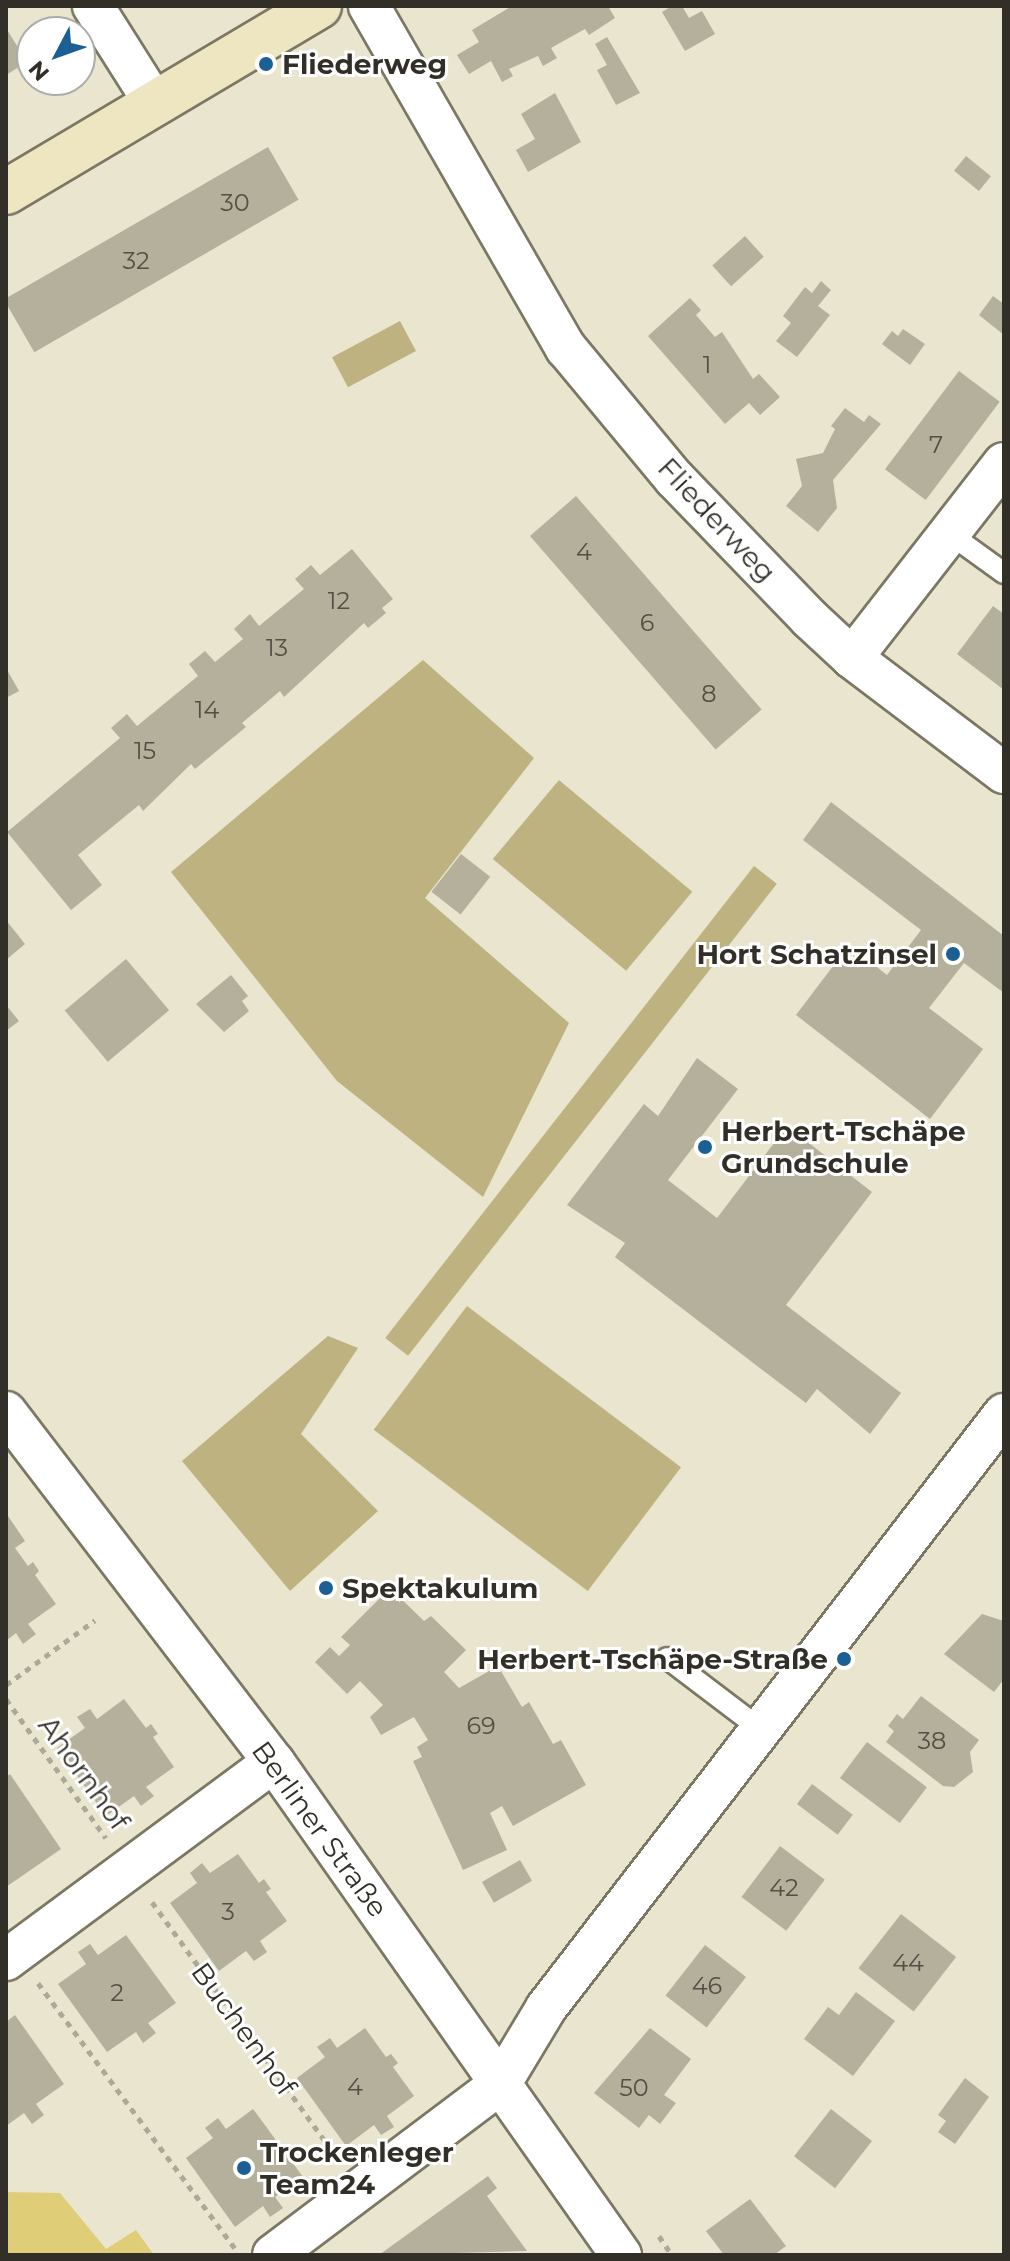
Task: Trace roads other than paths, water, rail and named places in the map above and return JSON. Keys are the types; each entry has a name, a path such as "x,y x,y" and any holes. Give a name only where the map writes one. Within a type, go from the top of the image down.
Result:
{"main road":[{"path":"6,192 153,101 319,6"}],"street":[{"path":"93,6 153,101"},
{"name":"Fliederweg","path":"369,6 566,348 674,478 852,658 1004,773"},
{"path":"852,658 1004,463"},
{"name":"Berliner Straße","path":"6,1412 274,1762 618,2254"},
{"path":"273,2255 501,2083 546,2008 763,1731 1004,1414"},
{"path":"11,1957 274,1762"}],"lane":[{"path":"950,534 1004,573"},
{"path":"667,1658 763,1731"}],"place":[{"name":"Fliederweg","path":"266,64"},
{"name":"Hort Schatzinsel","path":"953,954"},
{"name":"Herbert-Tschäpe Grundschule","path":"705,1147"},
{"name":"Spektakulum","path":"326,1588"},
{"name":"Herbert-Tschäpe-Straße","path":"844,1659"},
{"name":"Trockenleger Team24","path":"244,2168"}]}
